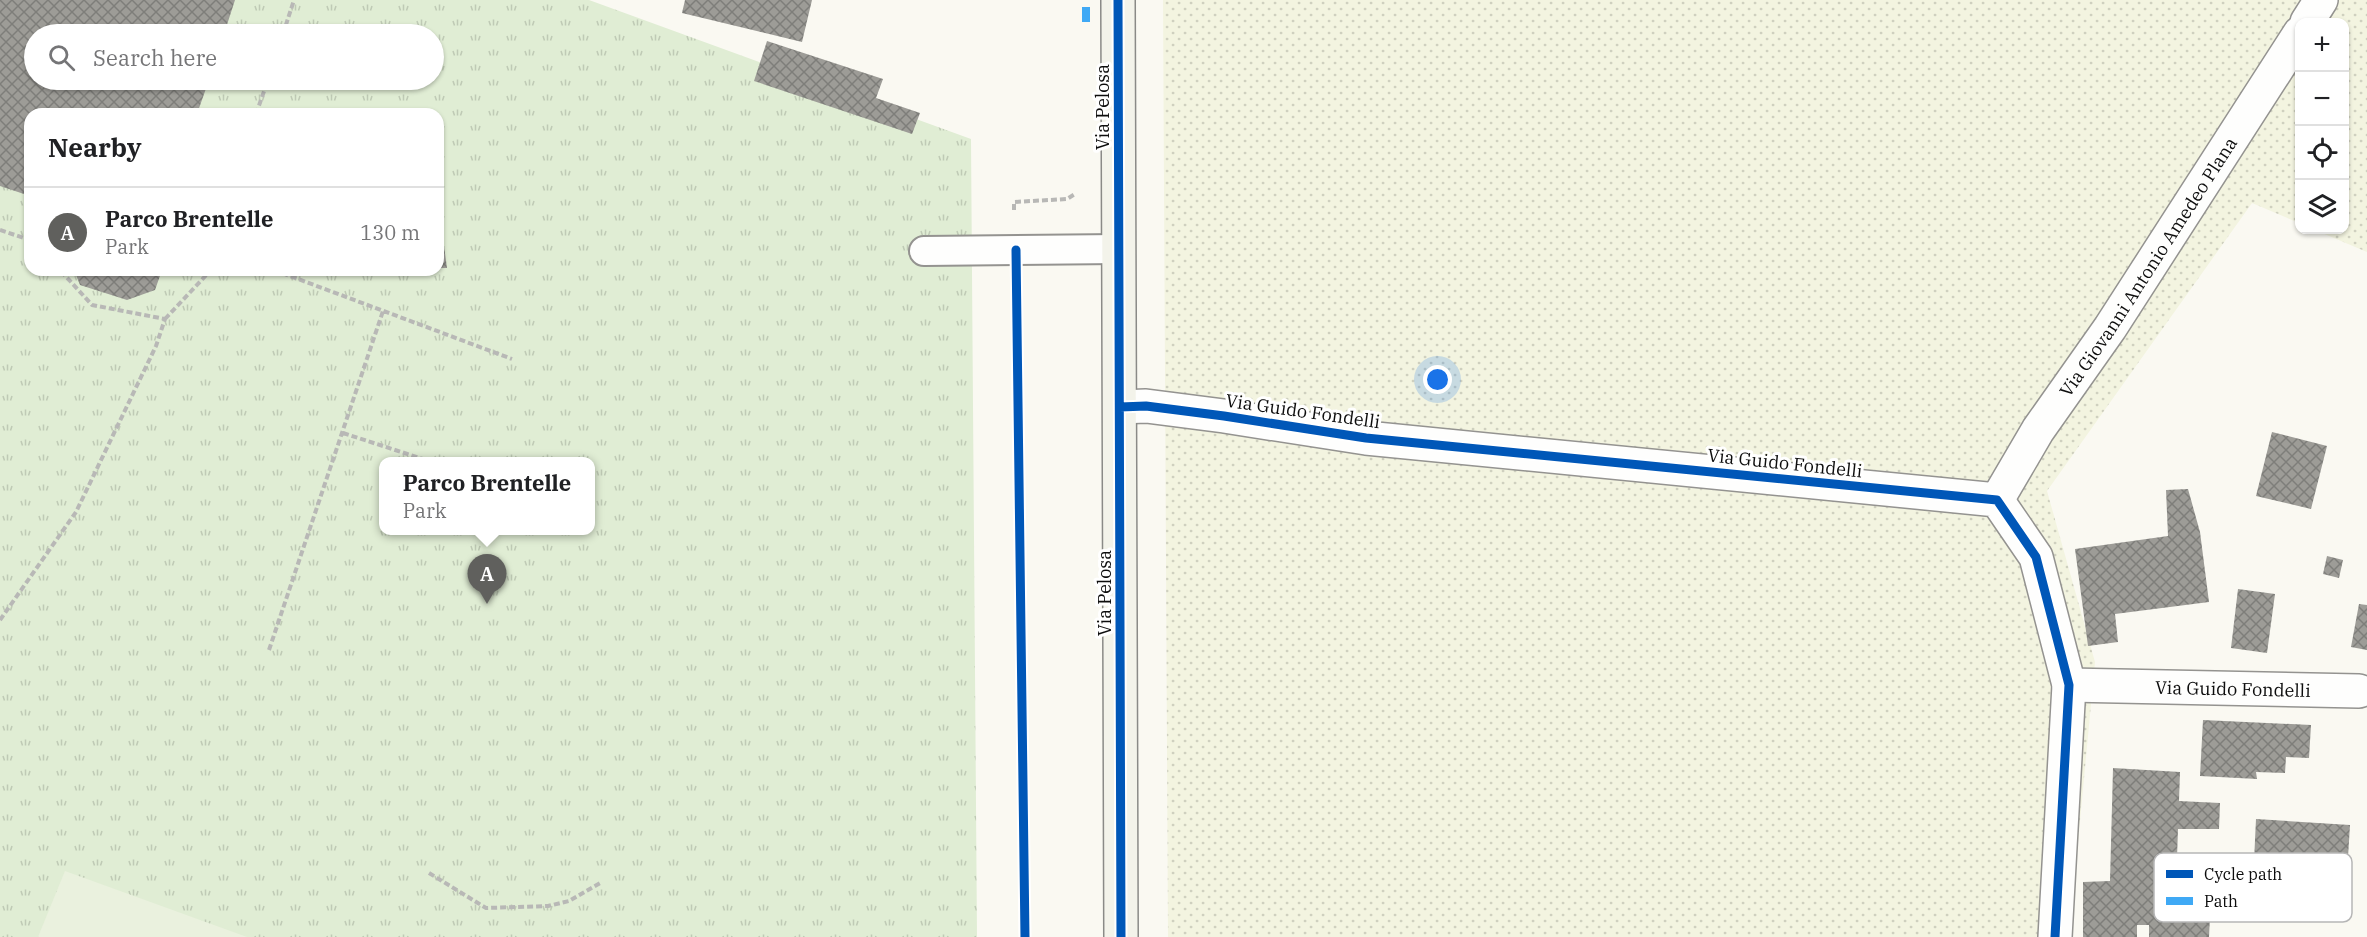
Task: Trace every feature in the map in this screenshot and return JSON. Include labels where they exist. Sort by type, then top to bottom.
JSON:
[{"type":"street","name":"Via Pelosa","points":[[1118,0],[1121,937]]},
{"type":"street","points":[[2310,18],[2321,0]]},
{"type":"street","name":"Via Giovanni Antonio Amedeo Plana","points":[[1997,500],[2038,430],[2110,328],[2295,41]]},
{"type":"street","name":"Via Guido Fondelli","points":[[1120,407],[1146,406],[1366,438],[1997,500]]},
{"type":"street","points":[[1997,500],[2036,557],[2069,686],[2055,937]]},
{"type":"street","name":"Via Guido Fondelli","points":[[2069,686],[2359,691]]},
{"type":"lane","points":[[924,251],[1119,249]]},
{"type":"path","points":[[286,24],[294,0]]},
{"type":"path","points":[[258,108],[264,90]]},
{"type":"path","points":[[1016,250],[1014,202],[1067,200],[1082,189]]},
{"type":"path","points":[[0,230],[24,238]]},
{"type":"path","points":[[65,276],[92,305],[165,319]]},
{"type":"path","points":[[0,620],[76,512],[156,346],[165,319],[205,276]]},
{"type":"path","points":[[290,276],[512,359]]},
{"type":"path","points":[[269,650],[383,311]]},
{"type":"path","points":[[343,433],[417,457]]},
{"type":"path","points":[[429,873],[486,908],[569,901],[602,882]]},
{"type":"green space","points":[[0,0],[589,0],[971,139],[977,937],[0,937]]},
{"type":"green space","points":[[1163,0],[2367,0],[2367,252],[2324,234],[2349,234],[2349,18],[2295,18],[2295,221],[2252,203],[2047,491],[2095,662],[2069,937],[1168,937]]},
{"type":"green space","points":[[65,871],[247,937],[38,937]]},
{"type":"building","points":[[0,0],[235,0],[227,24],[24,24],[24,90],[205,90],[199,108],[24,108],[24,194],[0,186]]},
{"type":"building","points":[[685,0],[812,0],[802,42],[682,13]]},
{"type":"building","points":[[767,41],[883,79],[876,98],[920,113],[912,134],[754,81]]},
{"type":"building","points":[[444,246],[447,268],[444,268]]},
{"type":"building","points":[[76,276],[160,276],[155,290],[127,300],[80,285]]},
{"type":"building","points":[[2272,432],[2327,446],[2311,509],[2256,496]]},
{"type":"building","points":[[2188,489],[2200,532],[2209,602],[2115,614],[2118,642],[2088,646],[2075,549],[2168,536],[2166,490]]},
{"type":"building","points":[[2327,556],[2343,560],[2339,578],[2323,574]]},
{"type":"building","points":[[2238,589],[2275,594],[2267,653],[2231,648]]},
{"type":"building","points":[[2359,604],[2367,605],[2367,650],[2351,647]]},
{"type":"building","points":[[2203,720],[2311,725],[2309,758],[2286,757],[2285,773],[2256,772],[2257,779],[2200,776]]},
{"type":"building","points":[[2113,768],[2180,772],[2179,801],[2220,803],[2219,829],[2178,829],[2177,853],[2154,853],[2154,922],[2210,922],[2209,937],[2149,937],[2149,925],[2137,925],[2137,937],[2083,937],[2083,882],[2110,881]]},
{"type":"building","points":[[2256,819],[2350,825],[2348,853],[2254,853]]},
{"type":"marked path","points":[[1086,0],[1086,22]]},
{"type":"cycle path","points":[[1118,0],[1121,937]]},
{"type":"cycle path","points":[[1016,250],[1025,937]]},
{"type":"cycle path","points":[[1120,407],[1146,406],[1366,438],[1997,500],[2036,557],[2069,685],[2055,937]]},
{"type":"place","name":"Parco Brentelle","points":[[487,604]]}]
